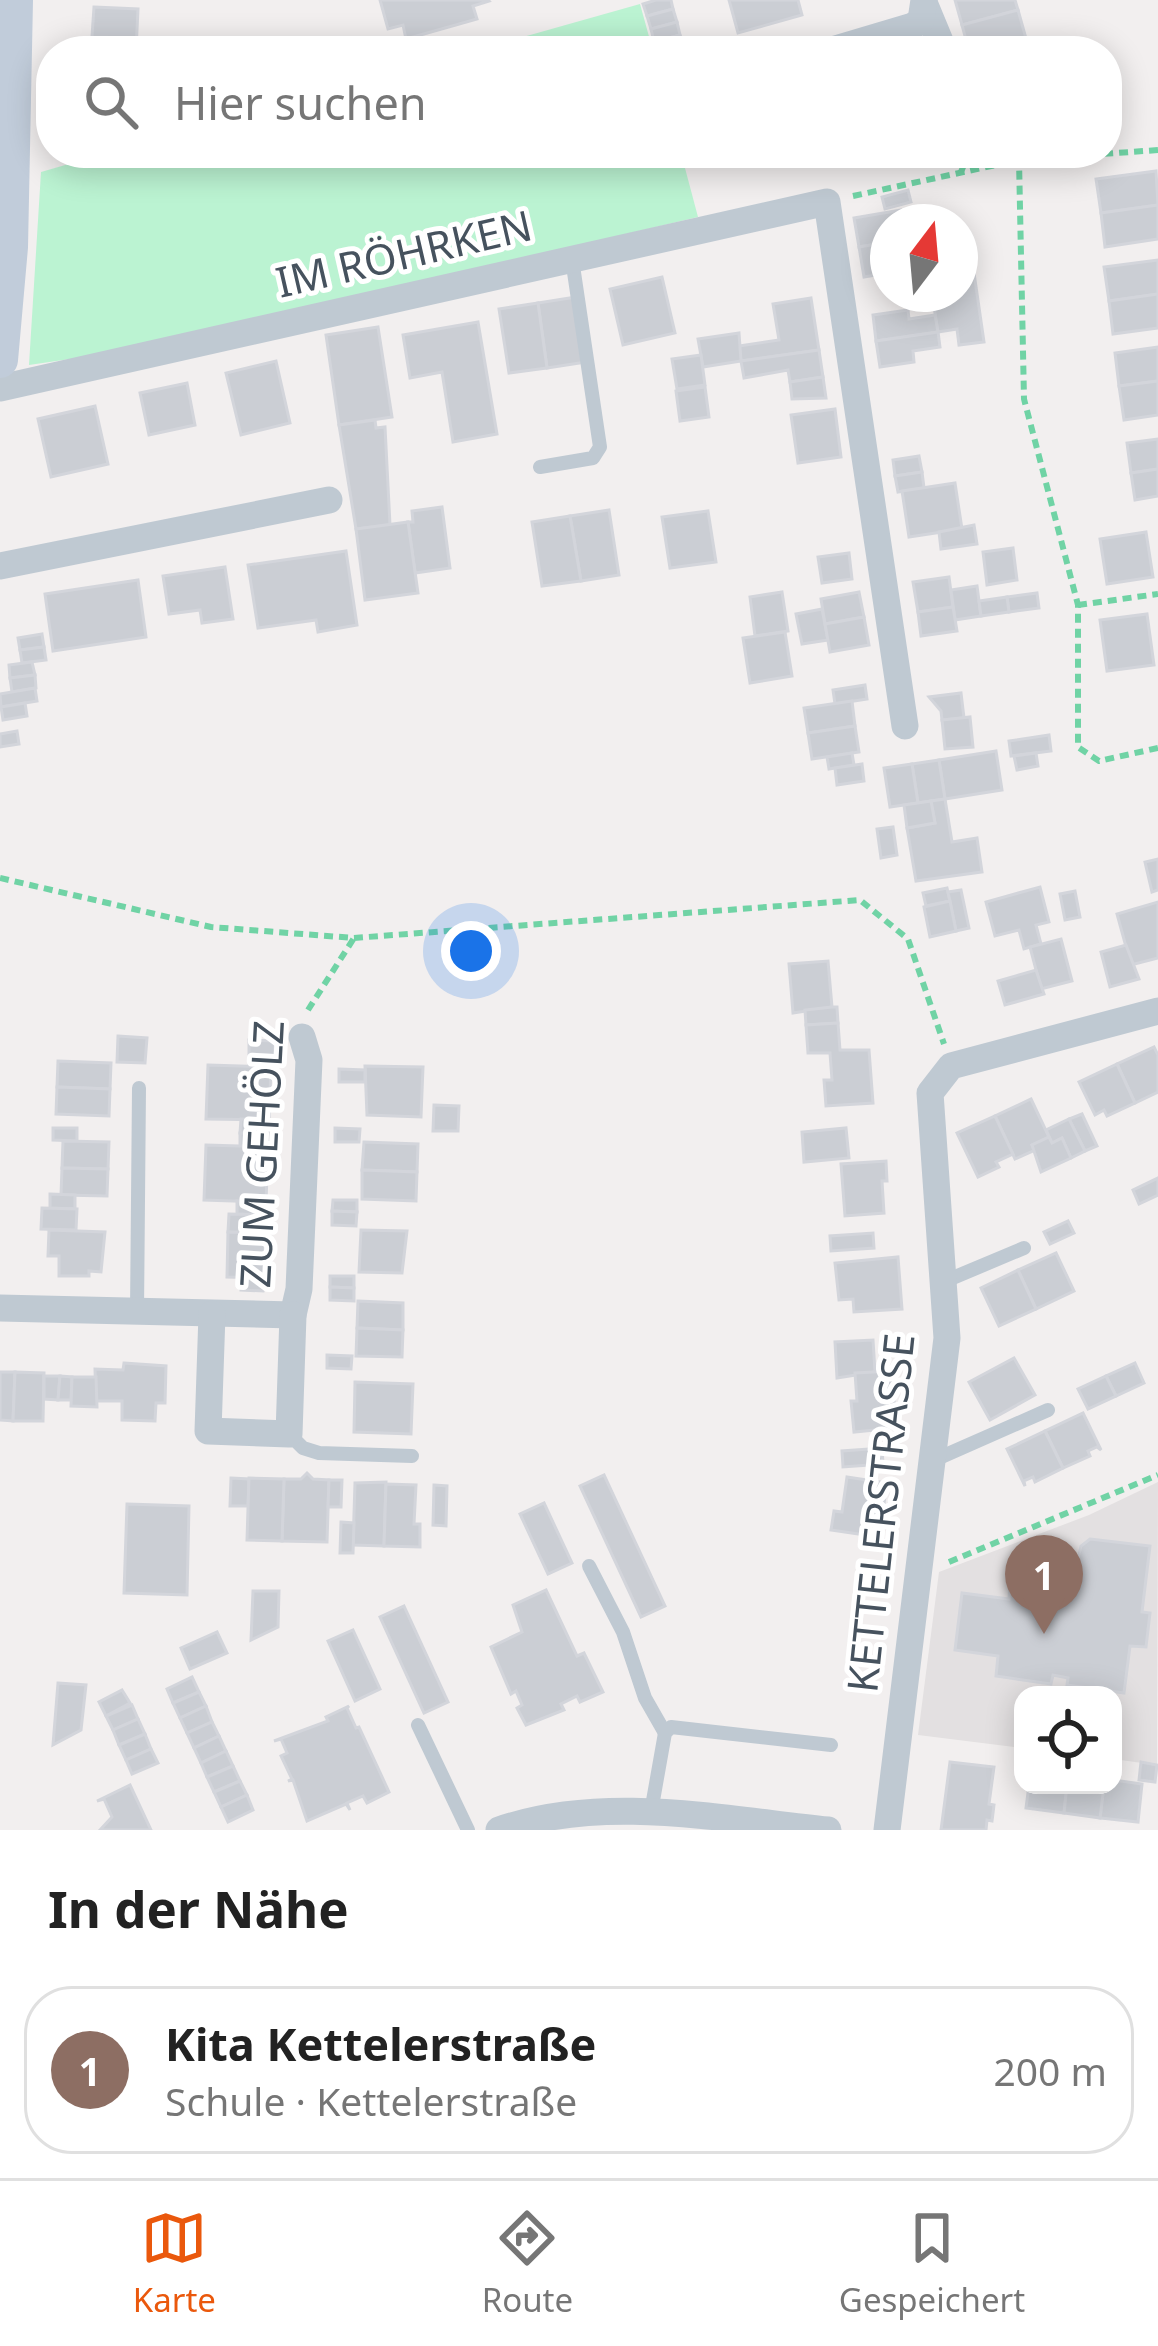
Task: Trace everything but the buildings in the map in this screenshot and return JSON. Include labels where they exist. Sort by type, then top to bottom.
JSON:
[{"type":"street","points":[[879,36],[913,26],[921,20],[925,3]]},
{"type":"street","points":[[925,3],[938,36]]},
{"type":"street","points":[[0,360],[10,247],[10,17]]},
{"type":"street","points":[[827,202],[905,726]]},
{"type":"street","name":"IM RÖHRKEN","points":[[0,388],[827,202]]},
{"type":"street","points":[[0,566],[329,500]]},
{"type":"street","points":[[951,1066],[1158,1011]]},
{"type":"street","name":"ZUM GEHÖLZ","points":[[212,1314],[208,1431],[290,1434],[309,1060],[302,1037]]},
{"type":"street","name":"KETTELERSTRASSE","points":[[886,1830],[947,1338],[930,1093],[951,1066]]},
{"type":"street","name":"ZUM GEHÖLZ","points":[[0,1308],[293,1315]]},
{"type":"street","points":[[499,1830],[531,1819],[651,1812],[828,1830]]},
{"type":"lane","points":[[540,467],[593,458],[600,446],[572,259]]},
{"type":"lane","points":[[137,1312],[139,1088]]},
{"type":"lane","points":[[943,1282],[1024,1248]]},
{"type":"lane","points":[[932,1461],[1048,1410]]},
{"type":"lane","points":[[290,1434],[303,1448],[319,1453],[412,1456]]},
{"type":"lane","points":[[590,1566],[623,1632],[645,1698],[665,1733]]},
{"type":"lane","points":[[418,1725],[468,1830]]},
{"type":"lane","points":[[651,1812],[670,1727],[831,1745]]},
{"type":"path","points":[[1122,153],[1158,150]]},
{"type":"path","points":[[961,172],[963,168]]},
{"type":"path","points":[[827,202],[980,168]]},
{"type":"path","points":[[1019,168],[1024,399],[1078,605],[1078,747],[1099,761],[1158,748]]},
{"type":"path","points":[[1078,605],[1158,594]]},
{"type":"path","points":[[0,878],[211,927],[354,938],[860,901],[908,939],[951,1066]]},
{"type":"path","name":"ZUM GEHÖLZ","points":[[302,1037],[305,1015],[354,938]]},
{"type":"path","points":[[918,1575],[1158,1475]]},
{"type":"shaded area","points":[[1158,1482],[1157,1765],[1122,1760],[1122,1686],[1014,1686],[1014,1747],[918,1735],[939,1572],[1089,1515]]},
{"type":"green space","points":[[640,4],[649,36],[526,36]]},
{"type":"green space","points":[[55,168],[685,168],[698,217],[83,363],[70,359],[29,365],[41,172]]},
{"type":"place","name":"Kita Kettelerstraße","points":[[1044,1634]]}]
